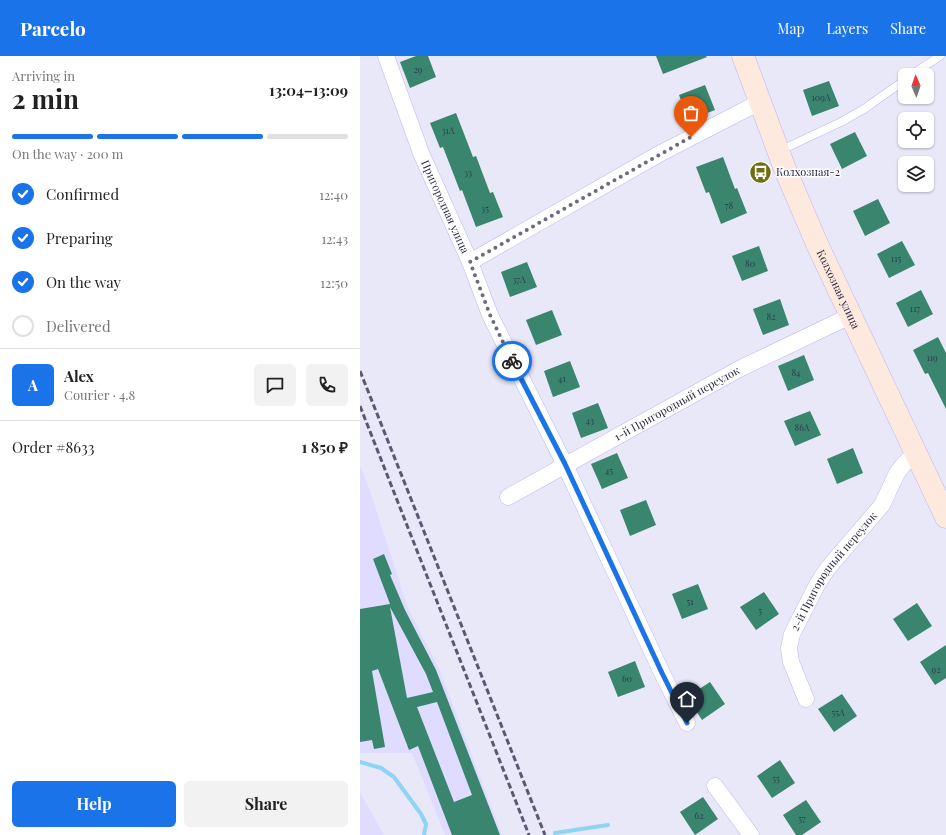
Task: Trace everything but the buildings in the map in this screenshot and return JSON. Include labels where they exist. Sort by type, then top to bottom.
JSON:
[{"type":"main road","name":"Колхозная улица","points":[[743,56],[778,152],[814,238],[946,517]]},
{"type":"street","name":"Пригородная улица","points":[[386,56],[432,179],[470,262],[490,315],[565,464],[662,673],[687,723]]},
{"type":"street","points":[[470,262],[659,154],[760,102]]},
{"type":"street","name":"1-й Пригородный переулок","points":[[508,497],[565,464],[752,362],[850,316]]},
{"type":"street","name":"2-й Пригородный переулок","points":[[806,699],[791,662],[790,648],[792,634],[818,583],[828,568],[882,505],[897,473],[904,464],[916,454]]},
{"type":"street","points":[[716,786],[751,835]]},
{"type":"lane","points":[[922,68],[940,56]]},
{"type":"lane","points":[[778,152],[853,115],[898,85]]},
{"type":"shaded area","points":[[360,465],[369,488],[408,608],[439,669],[502,835],[445,835],[412,753],[360,753]]},
{"type":"shaded area","points":[[360,792],[384,835],[360,835]]},
{"type":"waterway","points":[[360,762],[381,768],[394,777],[421,814],[426,824],[424,835]]},
{"type":"waterway","points":[[555,833],[608,825]]},
{"type":"railway","points":[[360,371],[545,835]]},
{"type":"railway","points":[[360,406],[529,835]]},
{"type":"way so far","points":[[512,361],[479,290],[470,262],[691,137]]},
{"type":"place","name":"Колхозная-2","points":[[761,172]]},
{"type":"route","points":[[512,361],[565,464],[662,673],[687,723]]}]
